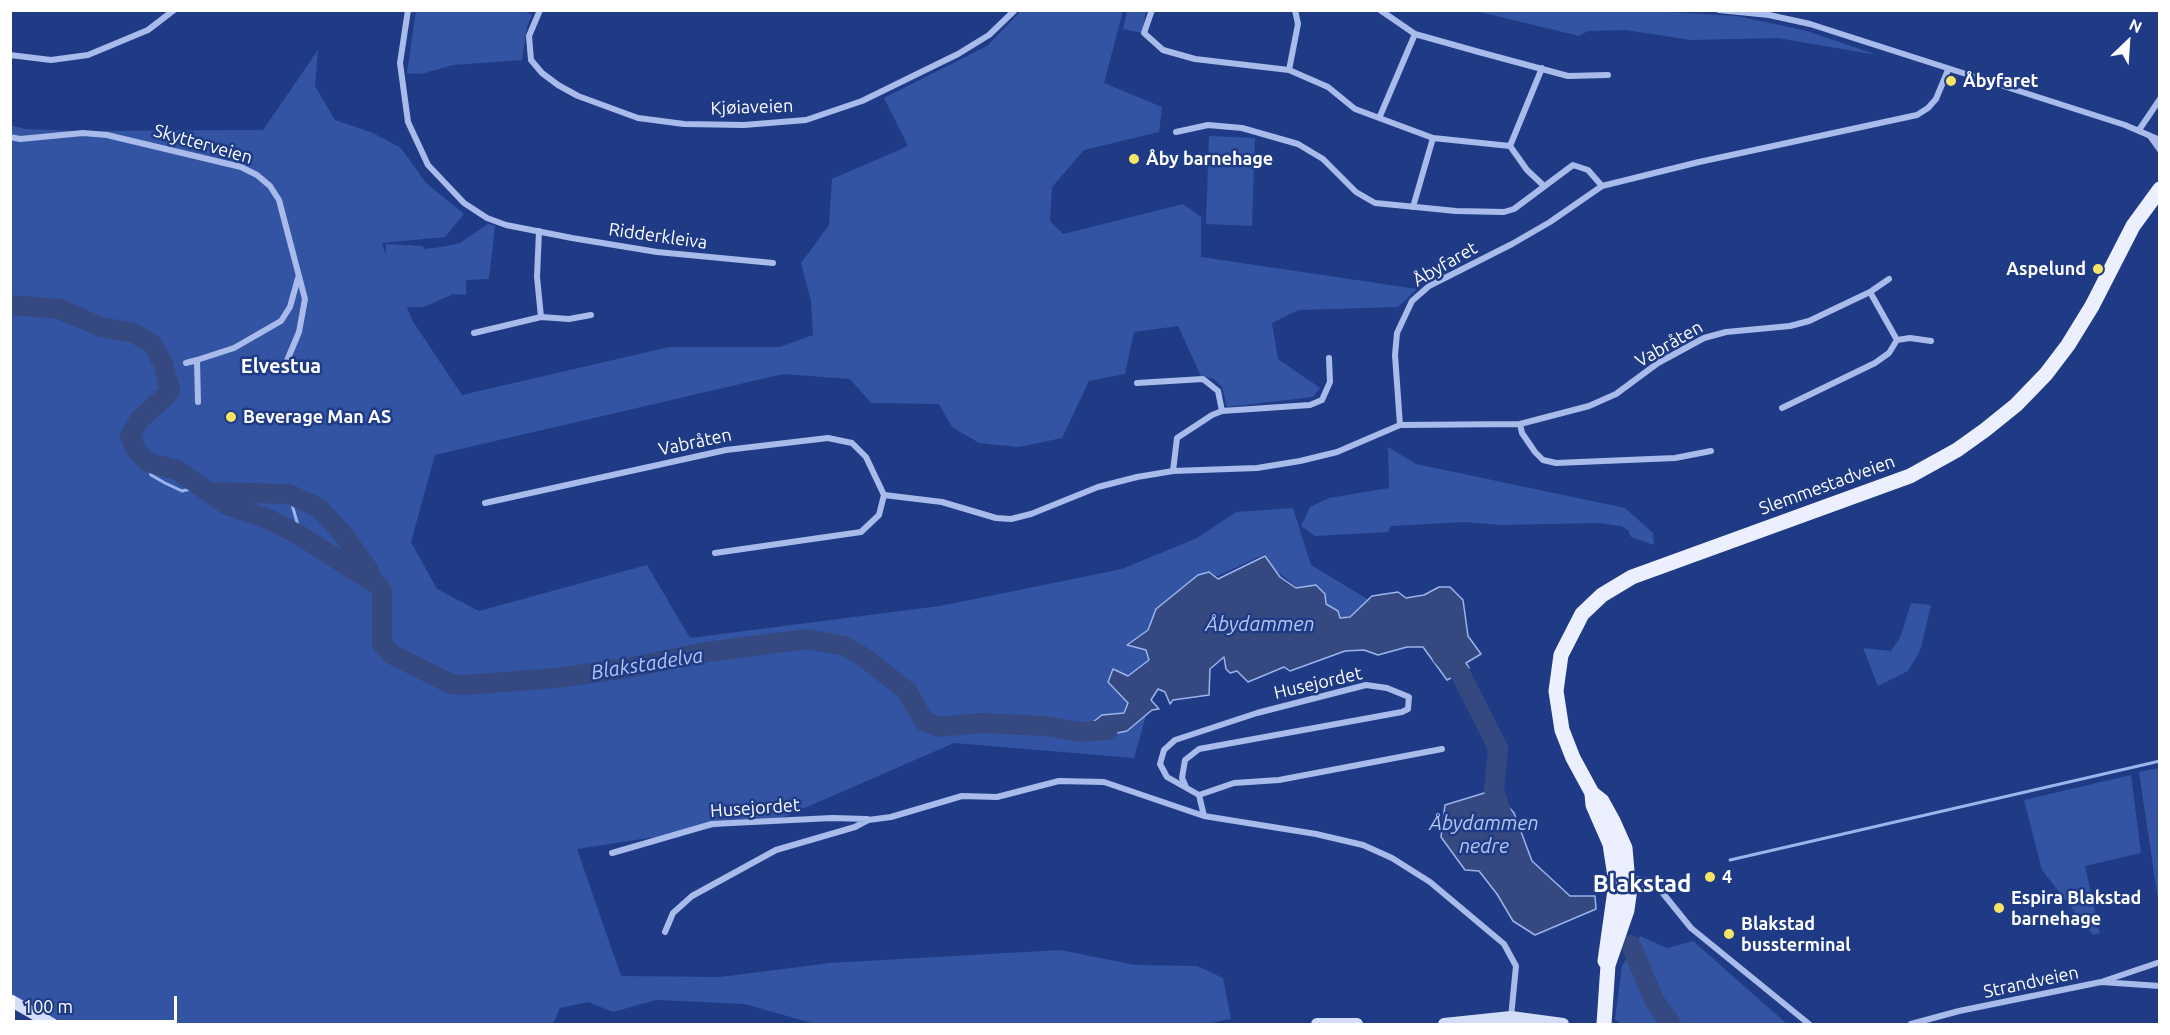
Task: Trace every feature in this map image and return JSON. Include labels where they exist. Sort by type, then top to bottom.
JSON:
[{"type":"main road","name":"Slemmestadveien","points":[[1604,1024],[1608,965],[1605,961],[1625,883],[1593,805],[1592,793],[1562,730],[1556,691],[1565,645],[1578,621],[1591,604],[1623,581],[1657,566],[1910,476],[1958,450],[1985,430],[2023,397],[2068,345],[2092,306],[2133,226],[2160,189]]},
{"type":"main road","points":[[10,1000],[52,1024]]},
{"type":"main road","points":[[1444,1024],[1511,1017],[1563,1024]]},
{"type":"main road","points":[[1317,1024],[1357,1024]]},
{"type":"street","points":[[10,55],[51,60],[88,55],[148,30],[174,10]]},
{"type":"street","name":"Ridderkleiva","points":[[408,10],[400,63],[408,122],[428,165],[459,198],[487,218],[506,225],[657,252],[773,264]]},
{"type":"street","name":"Kjøiaveien","points":[[540,10],[529,36],[531,60],[542,73],[558,85],[578,96],[638,118],[684,124],[744,125],[806,120],[862,101],[958,54],[989,35],[1015,10]]},
{"type":"street","points":[[1152,10],[1144,33],[1163,50],[1195,59],[1289,70],[1328,87],[1354,109],[1380,116],[1433,138],[1510,146],[1527,170],[1543,185]]},
{"type":"street","points":[[1289,70],[1298,24],[1295,10]]},
{"type":"street","points":[[1380,10],[1415,34],[1568,76],[1608,75]]},
{"type":"street","points":[[1719,10],[1769,15],[1810,24],[2139,130],[2160,140]]},
{"type":"street","points":[[1380,116],[1415,34]]},
{"type":"street","points":[[1510,146],[1542,68]]},
{"type":"street","name":"Åbyfaret","points":[[1400,425],[1395,355],[1397,333],[1412,301],[1430,286],[1550,222],[1602,186],[1699,162],[1917,115],[1936,99],[1948,70]]},
{"type":"street","points":[[2139,130],[2160,99]]},
{"type":"street","name":"Åbyfaret","points":[[1176,132],[1208,125],[1242,128],[1298,144],[1323,159],[1361,196],[1375,203],[1485,213],[1504,212],[1514,209],[1543,185],[1573,165],[1588,170],[1602,186]]},
{"type":"street","name":"Skytterveien","points":[[10,137],[20,139],[83,133],[107,135],[241,167],[257,175],[270,186],[279,200],[305,299],[303,313],[286,363]]},
{"type":"street","points":[[2150,135],[2160,150]]},
{"type":"street","points":[[1413,207],[1433,138]]},
{"type":"street","points":[[539,231],[537,276],[541,316]]},
{"type":"street","points":[[186,363],[234,348],[281,321],[290,307],[299,274]]},
{"type":"street","name":"Vabråten","points":[[485,503],[726,450],[828,438],[852,443],[866,457],[884,495],[942,502],[996,518],[1011,519],[1031,514],[1098,487],[1173,471],[1257,468],[1300,461],[1337,452],[1400,425],[1520,424],[1589,406],[1616,394],[1658,363],[1704,338],[1726,332],[1790,326],[1819,317],[1870,292],[1889,279]]},
{"type":"street","points":[[1870,292],[1898,340]]},
{"type":"street","points":[[474,333],[541,316],[569,319],[591,315]]},
{"type":"street","points":[[1898,340],[1931,341]]},
{"type":"street","points":[[1782,408],[1875,363],[1889,353],[1898,340]]},
{"type":"street","points":[[1173,471],[1177,438],[1198,422],[1222,411],[1310,405],[1322,400],[1328,392],[1330,382],[1329,358]]},
{"type":"street","points":[[197,360],[198,402]]},
{"type":"street","points":[[1137,383],[1203,379],[1218,392],[1222,411]]},
{"type":"street","points":[[1520,424],[1522,433],[1535,452],[1543,460],[1556,464],[1675,458],[1711,451]]},
{"type":"street","points":[[715,553],[861,532],[879,515],[884,495]]},
{"type":"street","name":"Husejordet","points":[[1186,787],[1182,778],[1185,760],[1199,749],[1402,712],[1408,709],[1410,702],[1408,697],[1380,686],[1366,685],[1182,736],[1164,750],[1160,764],[1167,777],[1199,795]]},
{"type":"street","points":[[1204,816],[1199,795],[1234,783],[1279,780],[1442,749]]},
{"type":"street","name":"Husejordet","points":[[612,853],[712,824],[832,818],[868,819],[891,816],[962,796],[989,799],[1059,781],[1104,782],[1129,788],[1204,816],[1316,834],[1363,845],[1392,858],[1430,882],[1475,917],[1512,954],[1516,966],[1511,1017]]},
{"type":"street","name":"Husejordet","points":[[665,932],[673,913],[682,904],[736,871],[776,850],[855,827],[868,819]]},
{"type":"street","points":[[1625,883],[1648,881],[1659,889],[1691,928],[1809,1024]]},
{"type":"street","points":[[1625,883],[1659,889]]},
{"type":"street","points":[[2101,982],[2160,962]]},
{"type":"street","name":"Strandveien","points":[[1911,1024],[2054,990],[2101,982],[2160,986]]},
{"type":"shaded area","points":[[522,10],[532,15],[527,27],[522,60],[453,65],[421,74],[407,73],[416,11]]},
{"type":"shaded area","points":[[1632,10],[1737,16],[1807,31],[1877,55],[1778,38],[1691,40],[1626,30],[1588,31],[1579,36],[1476,11]]},
{"type":"shaded area","points":[[1021,11],[1123,11],[1104,83],[1162,107],[1159,132],[1084,150],[1052,187],[1050,221],[1063,234],[1183,204],[1201,217],[1201,257],[1417,289],[1398,307],[1298,310],[1272,323],[1278,359],[1320,388],[1313,397],[1227,407],[1222,387],[1214,379],[1201,376],[1178,326],[1134,332],[1125,374],[1089,381],[1062,438],[1019,447],[979,443],[952,427],[939,404],[871,403],[850,379],[783,374],[435,455],[411,542],[437,589],[479,611],[647,565],[690,638],[940,606],[1122,569],[1197,538],[1236,512],[1293,508],[1311,565],[1369,600],[1349,628],[1274,569],[1265,554],[1181,593],[1134,758],[954,743],[784,817],[577,849],[621,976],[720,977],[830,963],[1060,950],[1135,965],[1197,966],[1223,978],[1231,1019],[1205,1024],[815,1024],[745,1004],[656,1000],[613,1012],[588,1002],[560,1008],[553,1024],[53,1024],[11,1000],[11,125],[25,129],[76,131],[263,130],[318,50],[315,86],[335,120],[373,133],[401,148],[426,183],[464,214],[445,237],[382,243],[386,256],[386,244],[423,246],[424,249],[442,247],[460,243],[488,224],[495,226],[489,279],[466,280],[466,295],[453,294],[424,307],[407,307],[412,320],[462,395],[669,347],[780,347],[813,335],[811,301],[801,263],[829,225],[832,179],[908,146],[884,98],[987,46]]},
{"type":"shaded area","points":[[1127,11],[1146,11],[1142,33],[1123,29]]},
{"type":"shaded area","points":[[1209,136],[1255,138],[1252,226],[1206,224]]},
{"type":"shaded area","points":[[1388,447],[1416,464],[1625,508],[1653,533],[1654,545],[1631,537],[1628,530],[1621,526],[1599,523],[1500,525],[1465,522],[1391,526],[1388,532],[1315,536],[1301,526],[1310,507],[1329,498],[1389,488]]},
{"type":"shaded area","points":[[1911,603],[1931,605],[1920,651],[1908,671],[1878,686],[1863,648],[1891,651],[1900,638]]},
{"type":"shaded area","points":[[2160,768],[2159,907],[2139,772]]},
{"type":"shaded area","points":[[2131,775],[2141,853],[2085,866],[2100,933],[2093,935],[2042,870],[2024,800]]},
{"type":"shaded area","points":[[1640,936],[1667,948],[1693,941],[1787,1024],[1621,1024],[1615,1019],[1622,966]]},
{"type":"water","name":"Åbydammen","points":[[1265,556],[1280,577],[1296,588],[1316,585],[1325,594],[1326,604],[1338,611],[1340,618],[1350,617],[1372,596],[1398,592],[1406,598],[1424,595],[1439,587],[1450,587],[1463,600],[1468,636],[1481,654],[1466,663],[1469,668],[1447,680],[1423,647],[1407,647],[1378,655],[1364,650],[1345,651],[1290,671],[1284,667],[1248,682],[1237,671],[1230,673],[1226,669],[1224,657],[1210,669],[1209,695],[1173,700],[1170,704],[1165,692],[1158,689],[1151,700],[1159,709],[1152,710],[1127,731],[1092,738],[1077,727],[1088,726],[1102,715],[1124,713],[1128,703],[1108,682],[1113,669],[1128,676],[1149,660],[1146,650],[1127,645],[1148,630],[1156,609],[1198,575],[1209,572],[1218,579]]},
{"type":"water","name":"Åbydammen nedre","points":[[1494,790],[1514,813],[1532,861],[1570,896],[1595,896],[1596,909],[1535,935],[1513,921],[1497,894],[1479,871],[1465,870],[1441,837],[1445,805]]},
{"type":"waterway","name":"Blakstadelva","points":[[10,305],[59,309],[101,327],[134,333],[152,344],[163,363],[170,390],[140,419],[130,436],[137,451],[147,462],[177,470],[227,505],[268,519],[301,536],[379,586],[382,592],[382,643],[391,654],[451,684],[557,678],[627,668],[706,652],[807,639],[845,646],[865,658],[907,691],[924,721],[939,727],[980,723],[1044,726],[1081,732],[1108,730]]},
{"type":"waterway","points":[[147,462],[151,475],[165,483],[182,491],[199,487]]},
{"type":"waterway","points":[[209,492],[289,494],[319,508],[342,533],[368,569],[372,581]]},
{"type":"waterway","points":[[289,494],[301,536]]},
{"type":"waterway","points":[[1442,656],[1460,673],[1498,748],[1494,790],[1502,815]]},
{"type":"waterway","points":[[1730,860],[2160,761]]},
{"type":"waterway","points":[[1631,945],[1654,1000],[1671,1024]]},
{"type":"place","name":"Åbyfaret","points":[[1951,81]]},
{"type":"place","name":"Åby barnehage","points":[[1134,159]]},
{"type":"place","name":"Aspelund","points":[[2098,269]]},
{"type":"place","name":"Beverage Man AS","points":[[231,417]]},
{"type":"place","name":"4","points":[[1710,877]]},
{"type":"place","name":"Espira Blakstad barnehage","points":[[1999,908]]},
{"type":"place","name":"Blakstad bussterminal","points":[[1729,934]]},
{"type":"district","name":"Elvestua","points":[[281,366]]},
{"type":"district","name":"Blakstad","points":[[1642,884]]}]
